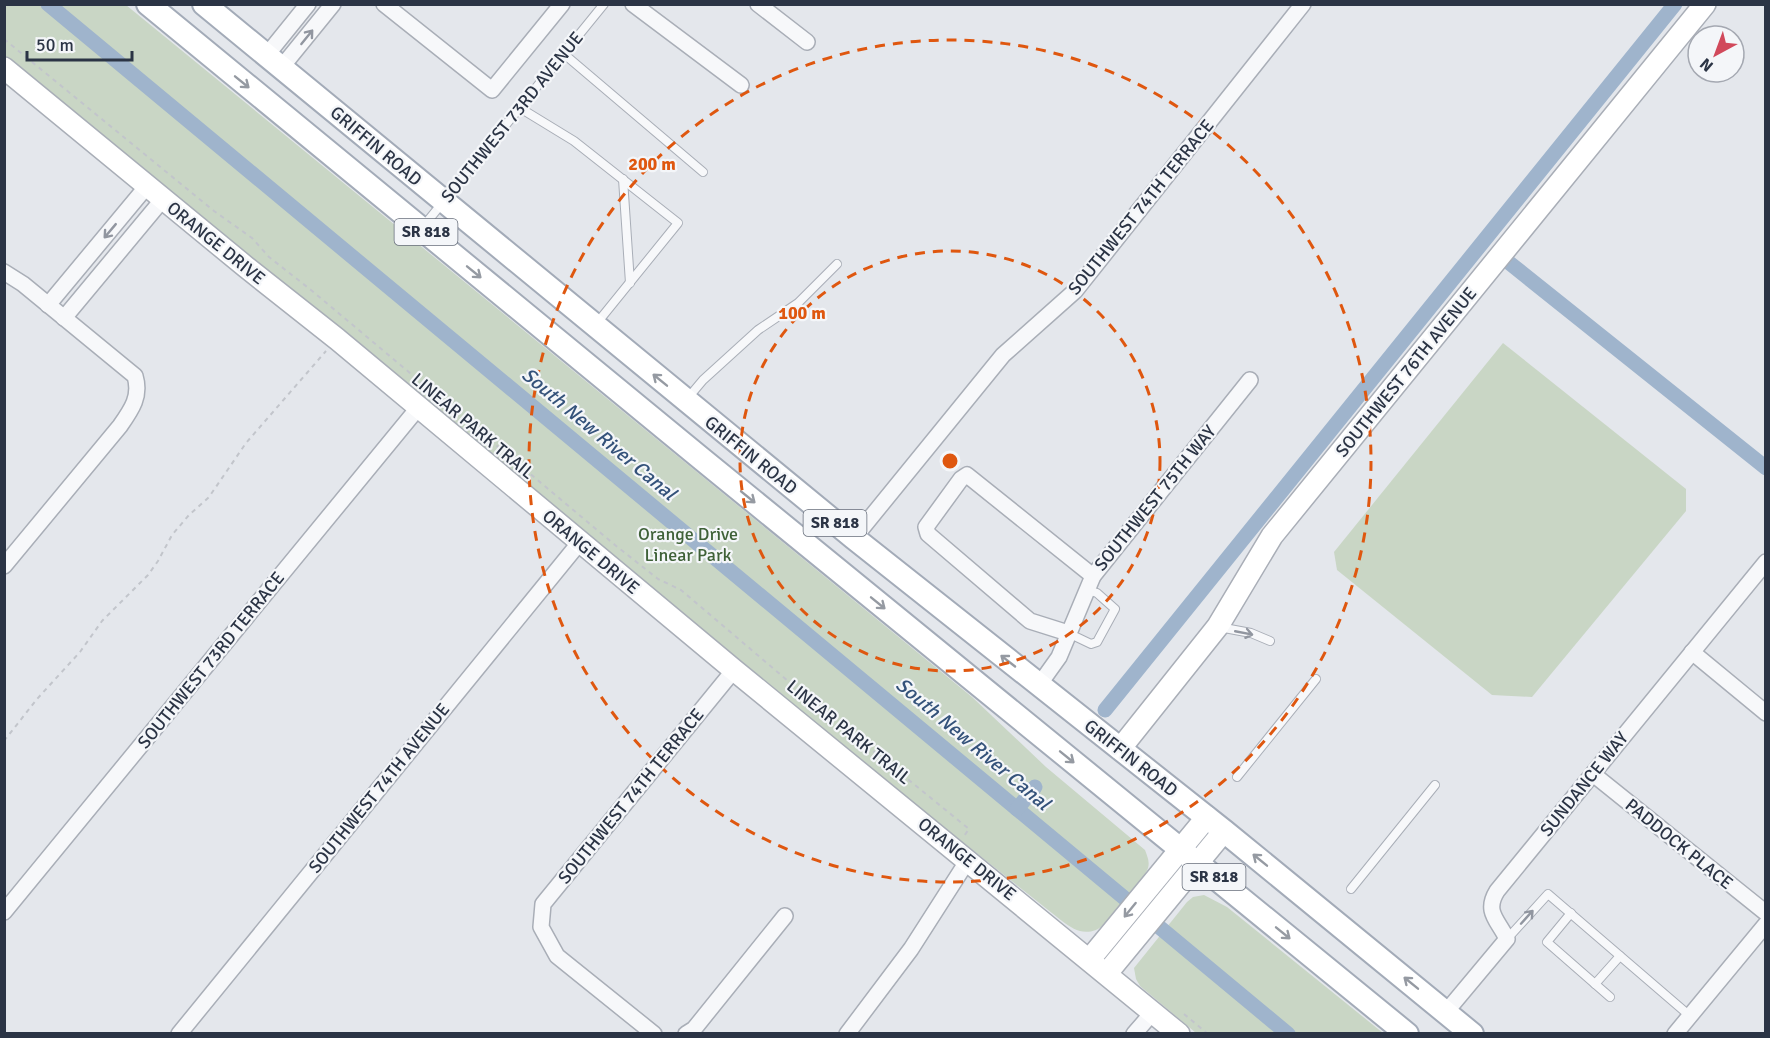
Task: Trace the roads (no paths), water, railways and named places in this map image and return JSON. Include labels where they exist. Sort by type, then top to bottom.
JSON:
[{"type":"main road","name":"GRIFFIN ROAD","points":[[148,4],[1407,1034]]},
{"type":"main road","name":"GRIFFIN ROAD","points":[[204,4],[685,401],[891,568],[1216,824],[1472,1034]]},
{"type":"main road","points":[[800,539],[835,545],[854,538]]},
{"type":"main road","points":[[847,578],[862,568],[891,568]]},
{"type":"street","points":[[274,62],[308,4]]},
{"type":"street","points":[[274,62],[333,4]]},
{"type":"street","points":[[384,4],[492,90],[562,4]]},
{"type":"street","points":[[633,4],[741,85]]},
{"type":"street","points":[[758,4],[807,42]]},
{"type":"street","name":"SOUTHWEST 74TH TERRACE","points":[[854,538],[1004,355],[1075,291],[1303,4]]},
{"type":"street","name":"SOUTHWEST 76TH AVENUE","points":[[1120,749],[1218,626],[1272,536],[1705,4]]},
{"type":"street","name":"ORANGE DRIVE","points":[[4,68],[337,339],[734,670],[1179,1034]]},
{"type":"street","points":[[48,305],[155,192]]},
{"type":"street","points":[[64,318],[155,192]]},
{"type":"street","points":[[4,272],[14,277],[135,376],[138,387],[135,405],[120,426],[4,566]]},
{"type":"street","name":"SOUTHWEST 75TH WAY","points":[[1039,685],[1059,657],[1091,583],[1250,380]]},
{"type":"street","name":"SOUTHWEST 73RD TERRACE","points":[[4,912],[418,408]]},
{"type":"street","points":[[1068,633],[1030,621],[928,534],[926,527],[960,479],[967,475],[1091,583]]},
{"type":"street","name":"SOUTHWEST 74TH AVENUE","points":[[179,1034],[580,542]]},
{"type":"street","name":"SUNDANCE WAY","points":[[1507,939],[1491,910],[1492,899],[1766,562]]},
{"type":"street","points":[[1692,652],[1766,713]]},
{"type":"street","name":"SOUTHWEST 74TH TERRACE","points":[[654,1034],[557,956],[541,927],[543,904],[734,670]]},
{"type":"street","name":"PADDOCK PLACE","points":[[1593,774],[1766,914]]},
{"type":"street","points":[[1090,959],[1153,882],[1189,856],[1216,824]]},
{"type":"street","points":[[1107,973],[1171,896],[1189,856]]},
{"type":"street","points":[[847,1034],[911,949],[968,860]]},
{"type":"street","points":[[686,1034],[694,1029],[785,916]]},
{"type":"street","points":[[1676,1034],[1766,924]]},
{"type":"street","points":[[1446,1012],[1507,939]]},
{"type":"street","points":[[1134,1034],[1153,1012]]},
{"type":"lane","name":"SOUTHWEST 73RD AVENUE","points":[[421,229],[604,4]]},
{"type":"lane","points":[[564,54],[703,172]]},
{"type":"lane","points":[[520,108],[574,141],[678,224],[594,326]]},
{"type":"lane","points":[[623,179],[630,283]]},
{"type":"lane","points":[[685,401],[703,380],[770,321],[798,303],[837,264]]},
{"type":"lane","points":[[1068,633],[1091,644],[1097,642],[1115,609],[1097,593],[1091,583]]},
{"type":"lane","points":[[1218,626],[1251,633],[1270,641]]},
{"type":"lane","points":[[1237,777],[1316,679]]},
{"type":"lane","points":[[1351,889],[1436,785]]},
{"type":"lane","points":[[1507,939],[1548,894],[1690,1016]]},
{"type":"lane","points":[[1570,913],[1547,942],[1610,997]]},
{"type":"lane","points":[[1595,984],[1620,956]]},
{"type":"waterway","name":"South New River Canal","points":[[48,4],[1288,1034]]},
{"type":"waterway","points":[[1105,710],[1675,4]]},
{"type":"waterway","points":[[1507,261],[1766,468]]},
{"type":"waterway","points":[[1017,809],[1035,787]]},
{"type":"park label","name":"Orange Drive Linear Park","points":[[688,544]]}]
